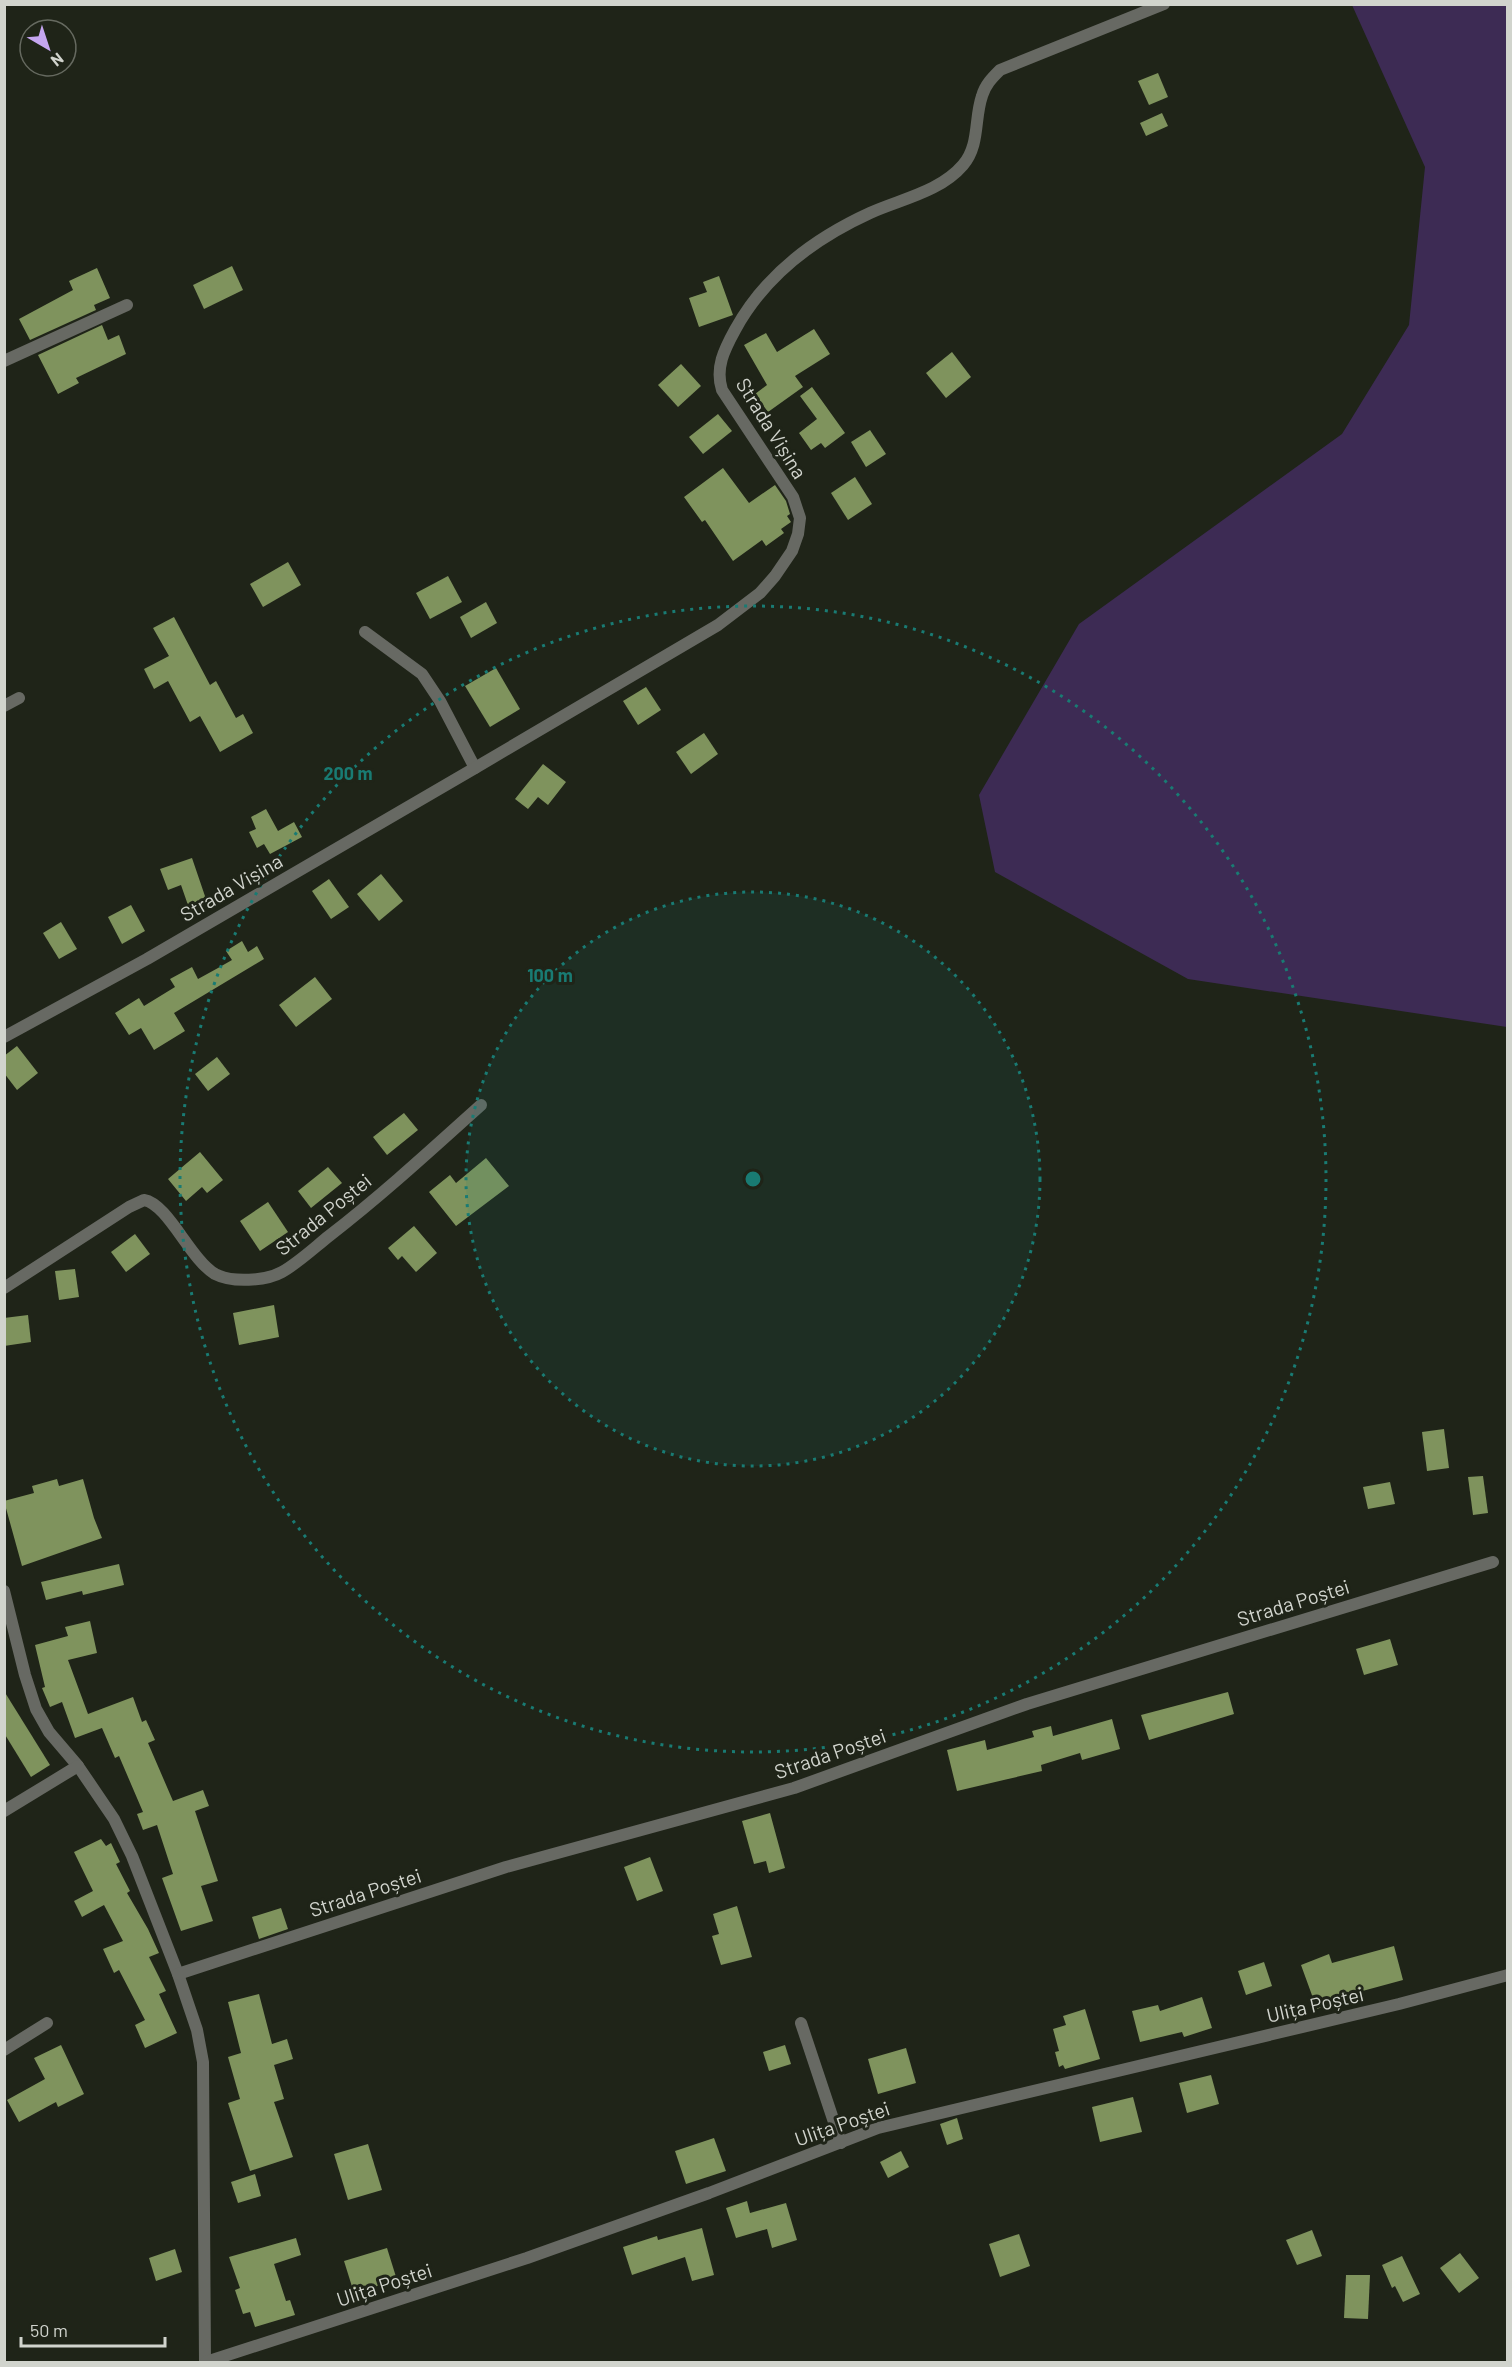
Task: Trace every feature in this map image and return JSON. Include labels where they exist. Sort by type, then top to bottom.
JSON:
[{"type":"street","name":"Strada Vișina","points":[[4,1037],[147,959],[475,768],[718,625],[760,593],[784,564],[798,534],[800,518],[798,507],[722,390],[719,379],[718,370],[728,343],[748,305],[767,282],[809,248],[840,228],[870,213],[934,188],[949,178],[964,164],[973,147],[981,97],[988,82],[1000,70],[1164,4]]},
{"type":"street","points":[[4,361],[127,305]]},
{"type":"street","points":[[365,632],[422,674],[440,701],[475,768]]},
{"type":"street","points":[[4,706],[19,698]]},
{"type":"street","name":"Strada Poștei","points":[[4,1288],[129,1207],[144,1200],[156,1203],[195,1254],[216,1274],[241,1280],[262,1279],[281,1272],[353,1217],[481,1105]]},
{"type":"street","name":"Strada Poștei","points":[[178,1974],[506,1867],[794,1788],[1027,1704],[1493,1562]]},
{"type":"street","points":[[4,1591],[36,1709],[49,1732],[78,1766],[114,1818],[132,1856],[197,2030],[203,2062],[206,2362]]},
{"type":"street","points":[[4,1811],[78,1766]]},
{"type":"street","name":"Ulița Poștei","points":[[206,2362],[527,2258],[709,2193],[878,2128],[1399,2004],[1508,1975]]},
{"type":"street","points":[[4,2050],[47,2023]]},
{"type":"street","points":[[801,2023],[841,2143]]},
{"type":"shaded area","points":[[1352,5],[1507,5],[1507,1027],[1188,979],[995,872],[979,795],[1079,624],[1342,434],[1409,325],[1425,167]]},
{"type":"building","points":[[1158,73],[1168,97],[1149,105],[1138,81]]},
{"type":"building","points":[[1162,113],[1168,126],[1146,136],[1140,123]]},
{"type":"building","points":[[232,266],[243,290],[204,309],[193,285]]},
{"type":"building","points":[[97,268],[110,298],[94,305],[96,310],[30,340],[19,319],[73,290],[69,281]]},
{"type":"building","points":[[719,276],[733,315],[699,327],[689,298],[707,292],[703,282]]},
{"type":"building","points":[[102,325],[108,340],[119,335],[126,354],[76,378],[79,383],[58,394],[38,355]]},
{"type":"building","points":[[814,329],[830,354],[795,376],[803,387],[768,412],[755,394],[767,385],[744,345],[766,333],[777,352]]},
{"type":"building","points":[[952,352],[971,377],[946,398],[926,373]]},
{"type":"building","points":[[681,364],[701,386],[678,407],[658,385]]},
{"type":"building","points":[[812,387],[845,433],[825,448],[821,443],[811,450],[799,433],[817,419],[800,396]]},
{"type":"building","points":[[718,414],[732,431],[703,454],[689,437]]},
{"type":"building","points":[[870,430],[886,454],[866,467],[851,442]]},
{"type":"building","points":[[723,468],[749,503],[775,485],[786,501],[790,514],[787,516],[791,522],[781,529],[784,533],[766,546],[762,540],[733,561],[705,520],[702,522],[684,497]]},
{"type":"building","points":[[855,477],[872,504],[848,520],[831,493]]},
{"type":"building","points":[[288,562],[301,585],[263,607],[250,584]]},
{"type":"building","points":[[448,576],[462,602],[430,619],[416,593]]},
{"type":"building","points":[[486,602],[497,623],[471,638],[460,617]]},
{"type":"building","points":[[174,617],[210,685],[216,681],[236,718],[243,714],[253,733],[220,752],[200,716],[190,722],[168,681],[154,689],[144,669],[169,656],[153,628]]},
{"type":"building","points":[[496,668],[520,709],[490,727],[465,686]]},
{"type":"building","points":[[646,687],[661,710],[638,725],[623,701]]},
{"type":"building","points":[[704,733],[718,754],[691,774],[676,752]]},
{"type":"building","points":[[543,764],[566,782],[548,805],[538,797],[528,809],[515,799]]},
{"type":"building","points":[[266,809],[278,831],[294,822],[302,837],[270,854],[264,844],[257,848],[249,832],[256,829],[251,817]]},
{"type":"building","points":[[192,858],[207,902],[189,908],[181,885],[168,890],[160,869]]},
{"type":"building","points":[[381,874],[403,901],[379,921],[357,894]]},
{"type":"building","points":[[329,879],[349,907],[331,919],[312,891]]},
{"type":"building","points":[[131,905],[145,931],[122,944],[108,917]]},
{"type":"building","points":[[61,922],[77,949],[59,959],[43,933]]},
{"type":"building","points":[[242,941],[248,952],[257,946],[264,959],[174,1013],[185,1031],[154,1050],[141,1028],[129,1035],[115,1013],[139,998],[144,1006],[175,987],[170,979],[192,967],[198,979],[218,968],[232,960],[226,951]]},
{"type":"building","points":[[315,977],[332,999],[296,1027],[279,1005]]},
{"type":"building","points":[[17,1046],[38,1073],[17,1090],[4,1073],[4,1056]]},
{"type":"building","points":[[217,1057],[230,1074],[208,1091],[195,1074]]},
{"type":"building","points":[[404,1113],[418,1130],[387,1155],[373,1137]]},
{"type":"building","points":[[200,1152],[223,1180],[207,1193],[202,1187],[186,1201],[168,1179]]},
{"type":"building","points":[[486,1158],[509,1186],[456,1226],[429,1192],[450,1175],[456,1183]]},
{"type":"building","points":[[328,1167],[342,1183],[311,1208],[298,1191]]},
{"type":"building","points":[[268,1202],[288,1232],[260,1251],[240,1221]]},
{"type":"building","points":[[414,1226],[437,1253],[416,1272],[402,1256],[398,1260],[388,1248]]},
{"type":"building","points":[[135,1234],[150,1254],[126,1272],[111,1252]]},
{"type":"building","points":[[75,1269],[79,1297],[59,1300],[55,1271]]},
{"type":"building","points":[[274,1305],[279,1337],[239,1345],[233,1313]]},
{"type":"building","points":[[28,1315],[31,1342],[4,1346],[4,1318]]},
{"type":"building","points":[[1444,1429],[1449,1468],[1427,1471],[1422,1432]]},
{"type":"building","points":[[1483,1476],[1488,1513],[1473,1515],[1468,1477]]},
{"type":"building","points":[[57,1479],[59,1486],[83,1479],[102,1538],[22,1566],[4,1501],[34,1493],[32,1486]]},
{"type":"building","points":[[1390,1482],[1395,1504],[1368,1509],[1363,1487]]},
{"type":"building","points":[[119,1564],[124,1585],[83,1595],[82,1591],[46,1600],[41,1582]]},
{"type":"building","points":[[90,1621],[97,1653],[68,1660],[88,1714],[133,1697],[142,1722],[146,1720],[155,1740],[148,1743],[173,1801],[203,1790],[209,1806],[195,1811],[218,1881],[201,1886],[213,1921],[181,1931],[162,1878],[173,1874],[157,1825],[143,1830],[137,1814],[143,1812],[119,1756],[115,1758],[102,1728],[75,1738],[62,1702],[50,1707],[42,1688],[45,1687],[35,1645],[68,1636],[65,1627]]},
{"type":"building","points":[[1390,1639],[1398,1665],[1364,1675],[1356,1649]]},
{"type":"building","points":[[4,1691],[50,1765],[31,1777],[4,1733]]},
{"type":"building","points":[[1228,1692],[1234,1714],[1149,1740],[1141,1715]]},
{"type":"building","points":[[1112,1719],[1120,1749],[1082,1760],[1080,1753],[1041,1765],[1042,1771],[957,1791],[947,1750],[985,1740],[987,1750],[1034,1737],[1032,1731],[1051,1726],[1053,1736]]},
{"type":"building","points":[[770,1813],[785,1868],[769,1873],[766,1861],[754,1864],[742,1821]]},
{"type":"building","points":[[101,1839],[106,1846],[111,1843],[120,1862],[116,1864],[130,1891],[127,1893],[159,1953],[149,1957],[166,1991],[159,1994],[177,2033],[145,2048],[135,2025],[145,2020],[119,1970],[114,1973],[103,1949],[123,1941],[104,1905],[82,1917],[74,1901],[93,1891],[74,1852]]},
{"type":"building","points":[[650,1857],[663,1891],[637,1901],[624,1867]]},
{"type":"building","points":[[737,1906],[752,1957],[721,1965],[712,1936],[719,1934],[713,1914]]},
{"type":"building","points":[[281,1908],[288,1929],[259,1939],[252,1917]]},
{"type":"building","points":[[1394,1946],[1403,1980],[1344,1996],[1345,1998],[1317,2009],[1301,1965],[1329,1954],[1332,1963]]},
{"type":"building","points":[[1264,1962],[1272,1986],[1246,1995],[1238,1971]]},
{"type":"building","points":[[259,1994],[272,2044],[287,2039],[293,2059],[274,2065],[284,2099],[274,2102],[293,2157],[250,2171],[228,2103],[240,2099],[228,2057],[241,2053],[228,2002]]},
{"type":"building","points":[[1202,1997],[1212,2028],[1184,2037],[1182,2032],[1140,2042],[1132,2011],[1158,2005],[1160,2011]]},
{"type":"building","points":[[1085,2009],[1100,2059],[1065,2069],[1063,2065],[1059,2067],[1055,2052],[1059,2051],[1053,2029],[1066,2025],[1063,2016]]},
{"type":"building","points":[[61,2045],[84,2094],[58,2107],[56,2102],[19,2122],[7,2100],[45,2079],[34,2058]]},
{"type":"building","points":[[785,2045],[791,2064],[769,2071],[763,2052]]},
{"type":"building","points":[[906,2048],[916,2083],[878,2094],[868,2059]]},
{"type":"building","points":[[1211,2075],[1219,2104],[1187,2113],[1179,2083]]},
{"type":"building","points":[[1133,2097],[1142,2132],[1100,2142],[1092,2107]]},
{"type":"building","points":[[957,2118],[963,2139],[947,2145],[940,2124]]},
{"type":"building","points":[[714,2138],[726,2171],[686,2184],[675,2151]]},
{"type":"building","points":[[368,2144],[382,2190],[348,2200],[334,2154]]},
{"type":"building","points":[[901,2151],[909,2167],[888,2178],[880,2162]]},
{"type":"building","points":[[255,2174],[261,2196],[238,2203],[231,2182]]},
{"type":"building","points":[[747,2201],[750,2213],[786,2203],[797,2240],[772,2248],[767,2229],[736,2238],[726,2208]]},
{"type":"building","points":[[702,2228],[714,2275],[692,2281],[685,2257],[632,2275],[623,2247],[657,2236],[658,2240]]},
{"type":"building","points":[[1312,2230],[1322,2256],[1297,2265],[1286,2240]]},
{"type":"building","points":[[1019,2234],[1030,2266],[1000,2277],[989,2244]]},
{"type":"building","points":[[296,2238],[301,2255],[274,2264],[286,2301],[290,2300],[295,2315],[255,2327],[250,2312],[243,2314],[235,2290],[240,2288],[229,2257]]},
{"type":"building","points":[[387,2248],[397,2280],[354,2293],[344,2261]]},
{"type":"building","points":[[175,2249],[182,2272],[156,2281],[149,2258]]},
{"type":"building","points":[[1460,2253],[1479,2278],[1459,2293],[1440,2268]]},
{"type":"building","points":[[1402,2256],[1420,2294],[1403,2302],[1395,2286],[1392,2288],[1382,2265]]},
{"type":"building","points":[[1346,2275],[1370,2275],[1368,2319],[1344,2318]]}]
